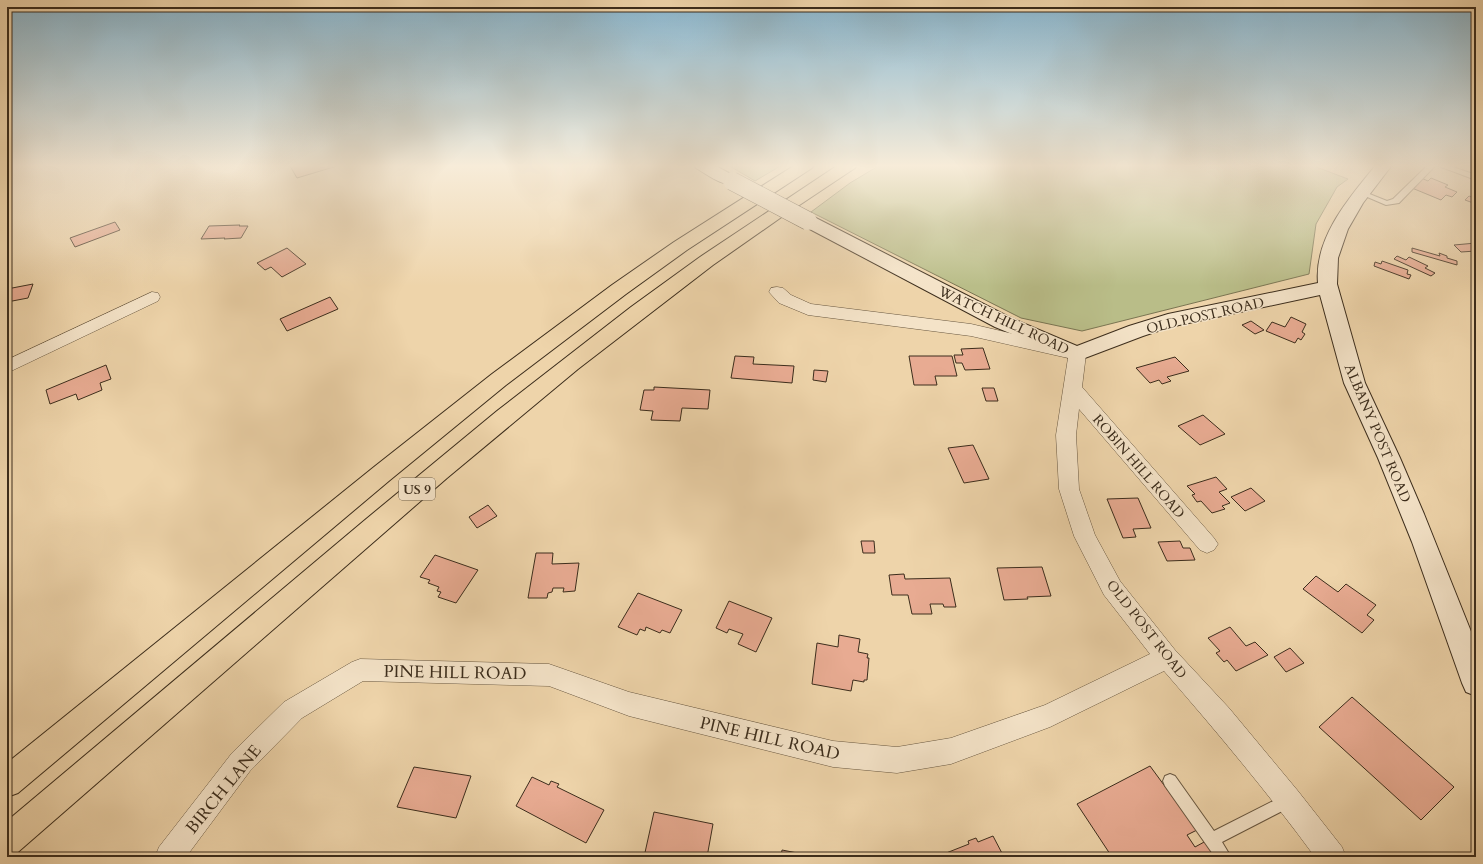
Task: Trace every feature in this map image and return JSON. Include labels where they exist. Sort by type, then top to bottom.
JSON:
[{"type":"highway","name":"US 9","points":[[7,782],[357,494],[499,380],[657,262],[742,205]]},
{"type":"highway","name":"US 9","points":[[7,842],[392,510],[533,393],[629,317],[786,205]]},
{"type":"street","name":"WATCH HILL ROAD","points":[[778,205],[988,316],[1077,354]]},
{"type":"street","name":"ALBANY POST ROAD","points":[[1354,205],[1341,227],[1334,243],[1327,272],[1327,287],[1336,315],[1344,352],[1358,393],[1388,458],[1455,619],[1476,683]]},
{"type":"street","name":"OLD POST ROAD","points":[[1327,287],[1168,321],[1136,331],[1077,354],[1066,436],[1069,489],[1085,536],[1112,588],[1167,658],[1220,717],[1289,800],[1332,857]]},
{"type":"street","name":"WATCH HILL ROAD","points":[[777,292],[790,302],[808,309],[971,330],[1077,354]]},
{"type":"street","points":[[7,367],[152,297]]},
{"type":"street","name":"ROBIN HILL ROAD","points":[[1072,388],[1207,544]]},
{"type":"street","name":"PINE HILL ROAD","points":[[360,670],[549,675],[629,704],[659,712],[833,754],[897,760],[951,751],[1050,715],[1167,658]]},
{"type":"street","name":"BIRCH LANE","points":[[169,857],[241,762],[256,746],[293,710],[360,670]]},
{"type":"lane","points":[[1170,782],[1224,857]]},
{"type":"lane","points":[[1212,840],[1289,800]]},
{"type":"green space","points":[[820,205],[1327,205],[1316,224],[1309,274],[1082,331],[1021,318],[811,212]]},
{"type":"building","points":[[115,222],[120,230],[75,247],[70,238]]},
{"type":"building","points":[[240,225],[239,226],[248,226],[241,238],[201,239],[209,226]]},
{"type":"building","points":[[1476,243],[1476,251],[1461,252],[1454,245]]},
{"type":"building","points":[[287,248],[306,264],[282,277],[271,267],[265,270],[257,263]]},
{"type":"building","points":[[1412,248],[1440,256],[1439,253],[1447,256],[1447,258],[1457,261],[1457,265],[1412,252]]},
{"type":"building","points":[[1397,256],[1406,260],[1409,257],[1428,266],[1425,268],[1435,273],[1431,276],[1394,259]]},
{"type":"building","points":[[1382,261],[1408,270],[1407,274],[1411,275],[1409,279],[1374,266],[1375,262],[1381,264]]},
{"type":"building","points":[[33,284],[28,298],[7,302],[7,289]]},
{"type":"building","points":[[330,297],[338,309],[287,331],[280,319]]},
{"type":"building","points":[[1291,317],[1306,324],[1302,332],[1305,334],[1301,340],[1298,338],[1295,343],[1266,331],[1272,322],[1285,327]]},
{"type":"building","points":[[1251,321],[1264,330],[1255,334],[1242,325]]},
{"type":"building","points":[[983,348],[990,369],[965,370],[962,363],[956,363],[954,355],[963,355],[961,349]]},
{"type":"building","points":[[735,356],[754,357],[753,364],[794,366],[792,383],[731,378]]},
{"type":"building","points":[[909,356],[952,356],[957,376],[935,376],[937,385],[914,385]]},
{"type":"building","points":[[1175,357],[1189,371],[1167,377],[1171,381],[1162,384],[1159,380],[1150,383],[1136,368]]},
{"type":"building","points":[[106,365],[111,379],[100,383],[102,390],[78,400],[76,394],[50,404],[46,390]]},
{"type":"building","points":[[814,370],[828,371],[826,382],[813,380]]},
{"type":"building","points":[[654,387],[710,390],[708,409],[682,408],[680,421],[651,420],[653,411],[640,410],[644,390],[654,390]]},
{"type":"building","points":[[982,388],[994,388],[998,401],[986,401]]},
{"type":"building","points":[[1203,415],[1225,434],[1200,445],[1178,426]]},
{"type":"building","points":[[973,445],[989,479],[964,483],[948,448]]},
{"type":"building","points":[[1216,477],[1227,489],[1219,492],[1230,503],[1222,506],[1225,509],[1212,513],[1201,501],[1197,502],[1192,495],[1195,494],[1187,486]]},
{"type":"building","points":[[1251,488],[1265,501],[1245,511],[1231,497]]},
{"type":"building","points":[[1138,498],[1151,528],[1133,529],[1136,537],[1123,538],[1107,499]]},
{"type":"building","points":[[488,505],[497,516],[477,528],[469,517]]},
{"type":"building","points":[[861,541],[874,541],[875,553],[863,553]]},
{"type":"building","points":[[1180,541],[1183,548],[1190,548],[1195,560],[1167,561],[1158,542]]},
{"type":"building","points":[[536,553],[553,553],[552,564],[579,563],[575,591],[563,592],[564,588],[553,588],[552,592],[548,593],[547,598],[528,598]]},
{"type":"building","points":[[435,555],[478,570],[456,603],[438,597],[441,592],[437,591],[439,587],[428,583],[430,580],[420,577]]},
{"type":"building","points":[[1042,567],[1051,596],[1004,600],[997,568]]},
{"type":"building","points":[[904,574],[905,579],[950,578],[956,607],[944,607],[943,604],[930,604],[932,614],[912,614],[908,595],[892,595],[889,575]]},
{"type":"building","points":[[1316,576],[1338,592],[1346,584],[1376,605],[1367,615],[1374,620],[1362,633],[1303,589]]},
{"type":"building","points":[[638,593],[682,610],[670,633],[662,630],[660,633],[646,627],[645,631],[640,629],[637,635],[618,627]]},
{"type":"building","points":[[729,601],[772,618],[756,652],[738,644],[743,634],[729,629],[727,633],[716,628]]},
{"type":"building","points":[[1230,627],[1246,646],[1255,642],[1268,655],[1236,671],[1227,660],[1224,662],[1216,653],[1220,651],[1208,638]]},
{"type":"building","points":[[839,635],[860,639],[858,652],[868,654],[867,658],[869,658],[867,680],[864,680],[864,682],[853,680],[851,691],[812,684],[817,643],[838,647]]},
{"type":"building","points":[[1290,648],[1304,663],[1286,672],[1274,657]]},
{"type":"building","points":[[1352,697],[1454,787],[1421,820],[1319,727]]},
{"type":"building","points":[[1150,766],[1197,830],[1187,835],[1195,847],[1206,841],[1217,857],[1112,857],[1077,804]]},
{"type":"building","points":[[414,767],[471,776],[456,818],[397,807]]},
{"type":"building","points":[[532,777],[549,785],[551,781],[559,784],[557,787],[604,810],[586,843],[516,806]]},
{"type":"building","points":[[654,812],[713,824],[707,857],[644,857]]},
{"type":"building","points":[[993,836],[1004,857],[936,857],[969,844],[968,841],[976,838],[978,842]]},
{"type":"building","points":[[782,850],[818,857],[781,857]]}]
